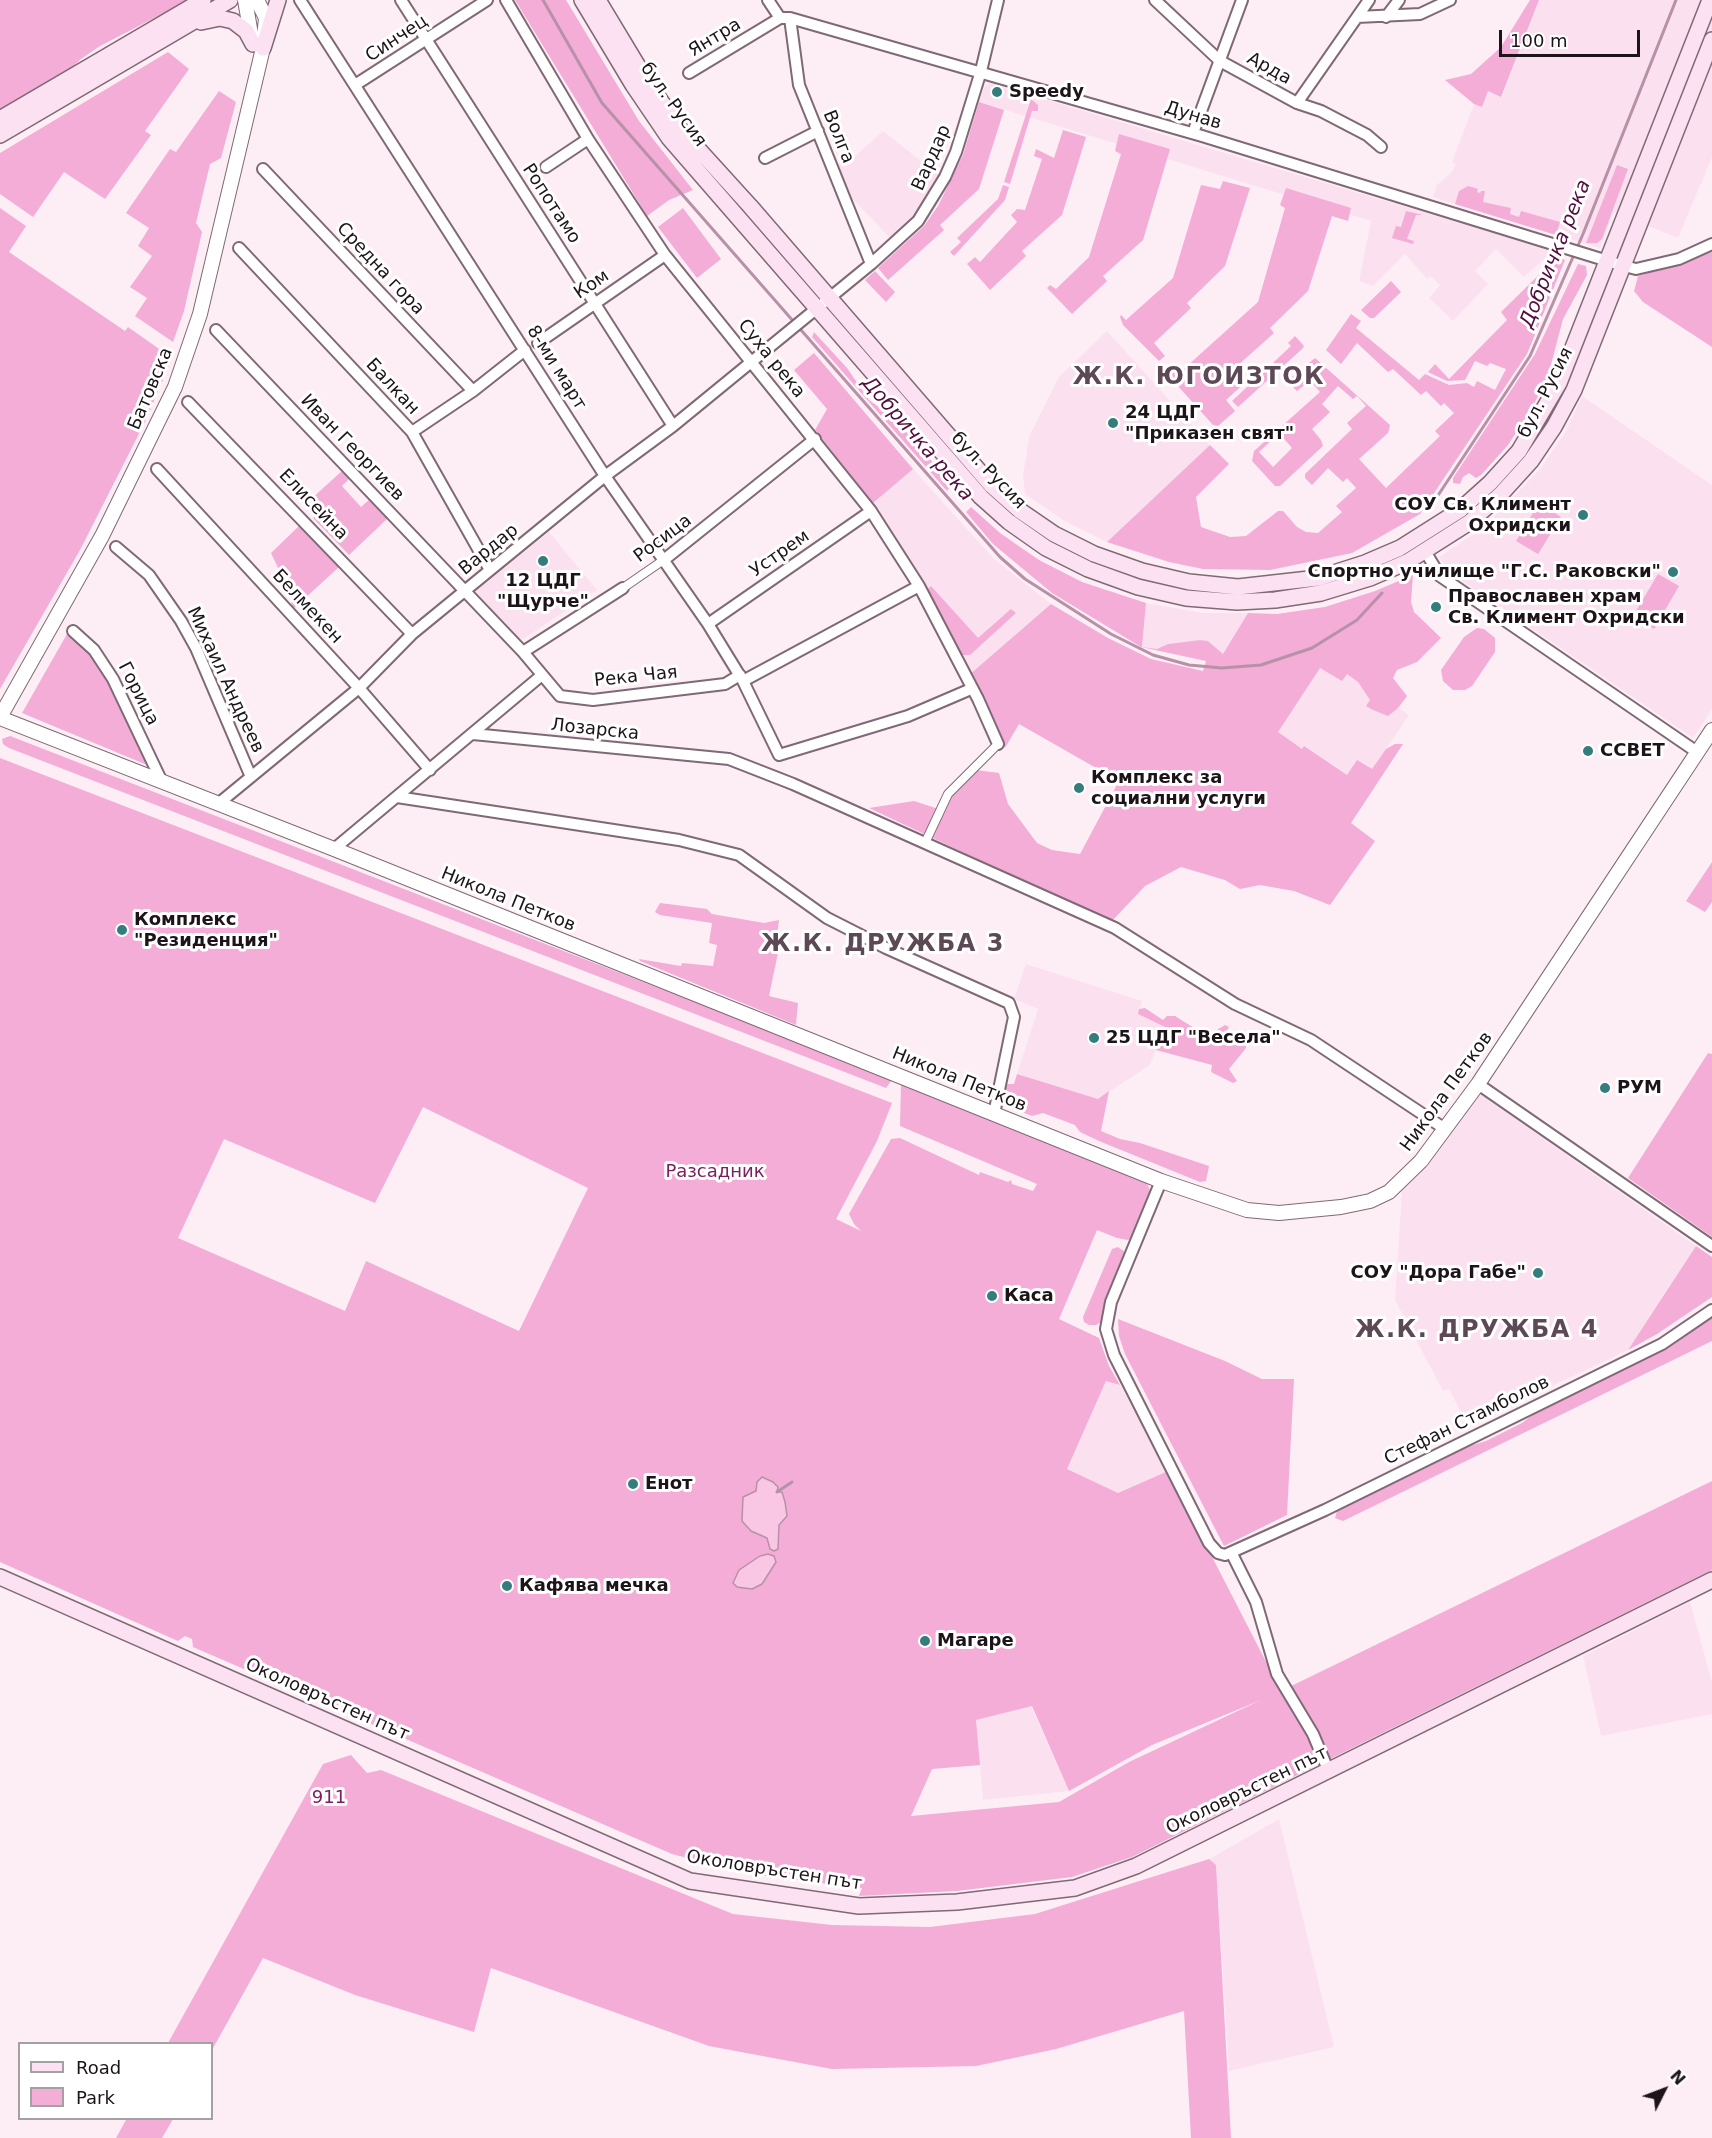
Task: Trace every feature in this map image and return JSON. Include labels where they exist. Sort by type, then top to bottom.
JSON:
[{"type":"main road","points":[[0,119],[203,0]]},
{"type":"main road","points":[[0,135],[230,0]]},
{"type":"main road","points":[[189,25],[214,18],[226,19],[240,26],[258,46],[278,0]]},
{"type":"main road","name":"бул. Русия","points":[[582,0],[633,85],[669,138],[981,497],[1009,522],[1046,548],[1088,569],[1138,586],[1186,598],[1247,602],[1321,593],[1371,578],[1425,551],[1470,522],[1532,461],[1574,390],[1712,40]]},
{"type":"main road","name":"бул. Русия","points":[[598,0],[645,78],[680,129],[818,307],[1018,510],[1054,534],[1094,554],[1142,572],[1189,582],[1238,587],[1318,578],[1365,563],[1400,548],[1460,510],[1519,451],[1541,419],[1560,383],[1710,0]]},
{"type":"main road","name":"Околовръстен път","points":[[0,1577],[690,1881],[859,1906],[957,1902],[1075,1887],[1136,1866],[1712,1580]]},
{"type":"street","points":[[245,0],[258,46]]},
{"type":"street","name":"Батовска","points":[[0,717],[102,536],[175,387],[200,314],[254,81],[258,46],[266,18],[257,0]]},
{"type":"street","name":"8-ми март","points":[[300,0],[605,476],[665,559],[708,624],[742,678],[779,755],[908,716],[971,689]]},
{"type":"street","name":"Ропотамо","points":[[401,0],[673,426]]},
{"type":"street","name":"Синчец","points":[[355,85],[487,0]]},
{"type":"street","name":"Суха река","points":[[506,0],[588,139],[665,255],[871,511],[919,586],[998,744]]},
{"type":"street","name":"Волга","points":[[768,0],[785,18],[799,85],[871,264]]},
{"type":"street","name":"Вардар","points":[[218,804],[359,688],[412,634],[605,476],[673,426],[871,264],[918,221],[931,202],[956,152],[981,71],[998,0]]},
{"type":"street","name":"Арда","points":[[1155,0],[1220,61],[1297,103],[1367,135],[1381,147]]},
{"type":"street","points":[[1193,133],[1242,0]]},
{"type":"street","points":[[1297,103],[1369,0]]},
{"type":"street","points":[[1386,17],[1399,0]]},
{"type":"street","points":[[1357,17],[1420,14],[1450,0]]},
{"type":"street","name":"Дунав","points":[[785,18],[981,71],[1193,133],[1624,266]]},
{"type":"street","name":"Янтра","points":[[689,73],[785,18]]},
{"type":"street","points":[[765,158],[818,131]]},
{"type":"street","points":[[546,167],[588,139]]},
{"type":"street","name":"Средна гора","points":[[263,169],[473,391]]},
{"type":"street","points":[[1624,266],[1636,269],[1671,261],[1712,244]]},
{"type":"street","name":"Балкан","points":[[239,248],[412,432],[490,570]]},
{"type":"street","name":"Ком","points":[[538,343],[665,255]]},
{"type":"street","name":"Иван Георгиев","points":[[216,330],[465,590]]},
{"type":"street","points":[[412,432],[473,391],[525,350]]},
{"type":"street","name":"Елисейна","points":[[188,402],[412,634]]},
{"type":"street","name":"Росица","points":[[523,652],[665,559],[815,439]]},
{"type":"street","name":"Белмекен","points":[[157,469],[359,688],[430,770]]},
{"type":"street","name":"Устрем","points":[[708,624],[871,511]]},
{"type":"street","name":"Михаил Андреев","points":[[116,547],[149,575],[181,621],[196,648],[251,777]]},
{"type":"street","points":[[1425,551],[1440,576],[1697,752]]},
{"type":"street","name":"Река Чая","points":[[542,675],[560,696],[593,699],[725,684],[742,678],[919,586]]},
{"type":"street","points":[[334,849],[542,675],[465,590]]},
{"type":"street","name":"Горица","points":[[73,631],[94,650],[113,679],[161,780]]},
{"type":"street","points":[[14,693],[15,711],[24,727]]},
{"type":"street","name":"Никола Петков","points":[[0,717],[1161,1181],[1247,1210],[1280,1213],[1341,1207],[1370,1201],[1389,1192],[1421,1161],[1478,1084],[1712,730]]},
{"type":"street","name":"Лозарска","points":[[473,734],[729,759],[793,784],[1115,928],[1235,1004],[1311,1040],[1445,1129]]},
{"type":"street","points":[[925,843],[948,794],[998,744]]},
{"type":"street","points":[[397,797],[679,840],[739,855],[827,918],[886,948],[1009,1003],[1014,1017],[994,1114]]},
{"type":"street","points":[[1478,1084],[1712,1246]]},
{"type":"street","points":[[1161,1181],[1111,1302],[1107,1329],[1114,1355],[1209,1543],[1218,1553],[1232,1554],[1256,1602],[1277,1674],[1313,1734],[1329,1772]]},
{"type":"street","name":"Стефан Стамболов","points":[[1232,1554],[1662,1344],[1712,1310]]},
{"type":"shaded area","points":[[1539,0],[1712,0],[1712,157],[1678,238],[1614,212],[1600,248],[1433,197],[1437,185],[1451,173],[1456,164],[1452,162],[1474,104],[1482,107],[1488,91],[1502,97]]},
{"type":"shaded area","points":[[990,83],[1552,252],[1524,277],[1496,249],[1475,271],[1488,284],[1453,321],[1429,298],[1440,285],[1430,276],[1427,279],[1405,254],[1373,286],[1359,281],[1371,221],[979,102],[985,86]]},
{"type":"shaded area","points":[[883,131],[939,175],[913,217],[891,239],[845,191],[835,165],[851,160]]},
{"type":"shaded area","name":"24 ЦДГ \"Приказен свят\"","points":[[1107,331],[1210,445],[1107,542],[1063,520],[1025,494],[1023,476],[1029,437],[1059,377]]},
{"type":"shaded area","name":"СОУ Св. Климент Охридски","points":[[1582,396],[1712,485],[1712,709],[1693,738],[1449,572],[1439,557],[1483,528],[1540,469],[1566,431]]},
{"type":"shaded area","points":[[913,469],[994,559],[1051,604],[969,675],[924,583],[873,503]]},
{"type":"shaded area","name":"12 ЦДГ \"Щурче\"","points":[[549,532],[597,590],[520,641],[475,592]]},
{"type":"shaded area","points":[[1146,603],[1203,613],[1248,613],[1223,654],[1208,641],[1200,640],[1168,644],[1157,649],[1142,647]]},
{"type":"shaded area","points":[[1319,656],[1409,715],[1323,841],[1236,782]]},
{"type":"shaded area","name":"25 ЦДГ \"Весела\"","points":[[1026,964],[1142,1001],[1138,1014],[1165,1027],[1150,1065],[1098,1099],[1017,1074],[1038,1009],[1014,999]]},
{"type":"shaded area","name":"СОУ \"Дора Габе\"","points":[[1480,1094],[1696,1246],[1628,1350],[1468,1426],[1449,1389],[1443,1391],[1395,1300],[1402,1190],[1428,1166]]},
{"type":"shaded area","points":[[1107,1380],[1120,1385],[1168,1471],[1118,1493],[1067,1469]]},
{"type":"shaded area","points":[[762,1477],[778,1487],[777,1492],[782,1492],[785,1502],[787,1516],[779,1525],[778,1549],[774,1551],[770,1549],[767,1538],[751,1531],[742,1521],[743,1497],[756,1491],[757,1482]]},
{"type":"shaded area","points":[[768,1554],[774,1556],[776,1562],[762,1584],[752,1589],[737,1587],[733,1583],[739,1570],[760,1556]]},
{"type":"shaded area","points":[[1690,1602],[1712,1682],[1712,1714],[1601,1736],[1583,1656]]},
{"type":"shaded area","points":[[1031,1706],[1069,1791],[983,1800],[976,1720]]},
{"type":"shaded area","points":[[1279,1819],[1334,2047],[1229,2071],[1216,1865],[1209,1859]]},
{"type":"green space","points":[[0,0],[189,0],[100,46],[66,73],[0,111]]},
{"type":"green space","points":[[515,0],[566,0],[639,121],[693,190],[669,200],[647,216]]},
{"type":"green space","points":[[1530,0],[1539,0],[1501,97],[1488,91],[1482,107],[1474,104],[1445,80],[1471,74],[1501,47]]},
{"type":"green space","points":[[168,52],[189,69],[145,131],[151,135],[105,199],[64,172],[33,217],[0,194],[0,153]]},
{"type":"green space","points":[[219,91],[236,102],[221,158],[210,164],[196,223],[202,232],[184,311],[173,342],[135,316],[147,298],[130,287],[152,256],[138,246],[149,228],[126,213],[170,149],[176,152]]},
{"type":"green space","points":[[1031,99],[1038,105],[1038,111],[1032,111],[1010,184],[1004,182]]},
{"type":"green space","points":[[979,102],[1004,110],[979,189],[940,225],[944,230],[888,280],[878,268],[924,226],[938,206],[963,155]]},
{"type":"green space","points":[[1063,130],[1086,137],[1062,215],[1022,251],[1026,256],[990,290],[967,264],[975,257],[980,262],[1017,222],[1011,215],[1017,209],[1025,210],[1042,159],[1034,156],[1036,149],[1054,158]]},
{"type":"green space","points":[[1119,134],[1170,149],[1143,240],[1103,276],[1107,281],[1072,314],[1047,288],[1050,285],[1056,289],[1089,257],[1121,154],[1115,151]]},
{"type":"green space","points":[[1617,165],[1628,169],[1602,239],[1597,243],[1586,243]]},
{"type":"green space","points":[[1223,181],[1250,188],[1225,266],[1187,303],[1191,308],[1154,343],[1165,356],[1159,361],[1123,325],[1120,317],[1121,315],[1126,320],[1173,278],[1201,185],[1220,189]]},
{"type":"green space","points":[[1003,185],[1009,187],[1005,200],[954,256],[950,252],[961,242],[957,238],[998,199]]},
{"type":"green space","points":[[1468,186],[1478,189],[1477,192],[1480,193],[1485,191],[1483,202],[1511,208],[1510,214],[1519,217],[1521,211],[1560,222],[1556,235],[1455,204],[1459,191]]},
{"type":"green space","points":[[1286,188],[1351,208],[1348,221],[1332,216],[1308,291],[1270,328],[1274,333],[1236,367],[1248,380],[1226,400],[1235,411],[1218,426],[1213,425],[1168,375],[1172,370],[1177,375],[1258,302],[1285,208],[1280,205]]},
{"type":"green space","points":[[0,208],[26,226],[9,252],[125,331],[128,327],[172,358],[146,420],[80,550],[0,689]]},
{"type":"green space","points":[[683,208],[721,259],[697,278],[658,227]]},
{"type":"green space","points":[[1406,211],[1423,215],[1416,215],[1407,239],[1414,241],[1413,244],[1392,238],[1396,226],[1401,227]]},
{"type":"green space","points":[[1712,252],[1712,347],[1643,302],[1634,291],[1638,276]]},
{"type":"green space","points":[[1557,257],[1565,260],[1527,354],[1420,514],[1352,553],[1270,570],[1203,569],[1169,562],[1107,542],[1210,445],[1229,464],[1196,497],[1201,527],[1230,537],[1246,536],[1278,511],[1283,511],[1297,527],[1306,532],[1318,533],[1342,512],[1336,506],[1356,488],[1347,478],[1343,482],[1328,468],[1312,485],[1305,478],[1305,474],[1352,429],[1347,423],[1366,406],[1357,396],[1353,399],[1338,386],[1322,404],[1330,412],[1312,429],[1323,446],[1280,486],[1275,486],[1252,461],[1254,451],[1320,392],[1310,381],[1297,391],[1287,381],[1315,358],[1390,425],[1388,433],[1359,459],[1386,488],[1440,436],[1435,431],[1454,413],[1444,403],[1441,406],[1426,391],[1421,395],[1393,369],[1388,372],[1357,343],[1341,364],[1326,350],[1351,314],[1361,321],[1356,328],[1419,380],[1425,374],[1449,385],[1467,383],[1474,387],[1477,381],[1495,390],[1506,369],[1490,363],[1487,366],[1475,361],[1465,380],[1447,381],[1428,372],[1435,364],[1449,379],[1507,320],[1501,312]],"holes":[[[1279,433],[1292,448],[1273,467],[1259,452]]]},
{"type":"green space","points":[[1578,264],[1586,266],[1587,275],[1563,319],[1548,376],[1532,408],[1508,445],[1481,475],[1476,478],[1469,473],[1463,477],[1460,484],[1453,483],[1453,478],[1535,354]]},
{"type":"green space","points":[[875,271],[895,292],[886,302],[865,280]]},
{"type":"green space","points":[[1391,281],[1401,292],[1374,318],[1370,318],[1361,310]]},
{"type":"green space","points":[[814,332],[847,368],[869,400],[894,418],[952,484],[947,491],[812,337]]},
{"type":"green space","points":[[1295,336],[1304,346],[1302,349],[1238,407],[1232,401],[1291,346],[1288,343]]},
{"type":"green space","points":[[814,353],[913,469],[873,503],[815,430],[827,409],[794,370]]},
{"type":"green space","points":[[343,470],[350,478],[342,486],[361,507],[370,499],[388,518],[349,555],[313,518],[320,511],[310,500]]},
{"type":"green space","points":[[1539,503],[1561,517],[1538,554],[1516,541]]},
{"type":"green space","points":[[971,507],[1000,533],[1039,560],[1082,582],[1146,603],[1142,647],[1157,649],[1168,644],[1200,640],[1208,641],[1223,654],[1248,613],[1277,614],[1325,607],[1375,591],[1413,575],[1411,602],[1414,612],[1441,638],[1417,662],[1397,670],[1393,678],[1407,696],[1398,708],[1388,716],[1373,710],[1366,706],[1370,700],[1358,682],[1347,674],[1342,681],[1320,668],[1278,732],[1302,749],[1304,746],[1347,775],[1357,760],[1372,769],[1386,749],[1395,744],[1403,744],[1351,823],[1375,841],[1330,905],[1294,891],[1260,885],[1240,889],[1225,880],[1181,867],[1145,886],[1111,922],[869,808],[914,801],[945,811],[954,792],[976,770],[999,773],[1008,804],[1037,843],[1052,850],[1080,854],[1119,781],[1019,724],[1005,748],[969,675],[1051,604],[1108,638],[1151,659],[1203,671],[1206,661],[1141,647],[1052,593],[993,544],[966,512]]},
{"type":"green space","points":[[300,525],[340,566],[292,610],[291,595],[271,553]]},
{"type":"green space","points":[[1658,574],[1679,586],[1654,629],[1633,616]]},
{"type":"green space","points":[[931,586],[978,638],[1011,609],[1016,613],[970,655],[962,655],[958,652],[927,590]]},
{"type":"green space","points":[[1477,628],[1484,629],[1495,638],[1495,652],[1472,686],[1465,690],[1453,690],[1443,681],[1441,670],[1464,637]]},
{"type":"green space","points":[[67,634],[91,654],[98,664],[152,767],[22,713]]},
{"type":"green space","points":[[10,736],[888,1077],[891,1081],[886,1088],[9,748],[3,744],[2,739]]},
{"type":"green space","name":"Разсадник","points":[[0,758],[892,1103],[877,1141],[836,1219],[861,1231],[849,1214],[891,1139],[900,1138],[979,1175],[980,1172],[1008,1182],[1011,1180],[1012,1184],[1033,1191],[1037,1184],[900,1126],[901,1084],[1146,1181],[1150,1190],[1149,1197],[1132,1238],[1128,1240],[1117,1238],[1097,1230],[1059,1319],[1099,1338],[1109,1366],[1120,1385],[1106,1381],[1067,1469],[1118,1493],[1168,1471],[1281,1691],[1712,1481],[1712,1570],[1132,1857],[1072,1877],[957,1891],[859,1896],[862,1888],[749,1874],[672,1854],[193,1647],[192,1639],[185,1636],[178,1641],[0,1562]],"holes":[[[423,1107],[588,1188],[519,1331],[366,1261],[345,1311],[178,1238],[224,1139],[375,1203]],[[1261,1700],[1129,1762],[1059,1802],[911,1816],[932,1769],[980,1765],[976,1720],[1032,1706],[1069,1791],[1152,1745]]]},
{"type":"green space","points":[[1712,862],[1712,902],[1705,912],[1686,901]]},
{"type":"green space","points":[[660,903],[707,909],[712,914],[764,923],[779,920],[776,943],[779,948],[769,996],[798,1003],[796,1025],[640,961],[639,959],[681,966],[682,963],[713,966],[717,945],[709,943],[712,923],[660,915],[655,912]]},
{"type":"green space","points":[[1145,1008],[1163,1020],[1167,1016],[1175,1016],[1207,1036],[1225,1025],[1229,1027],[1226,1032],[1237,1039],[1243,1034],[1247,1039],[1246,1048],[1229,1069],[1237,1081],[1233,1083],[1211,1072],[1212,1065],[1156,1050],[1165,1027],[1138,1014],[1139,1009]]},
{"type":"green space","points":[[1708,1053],[1712,1054],[1712,1237],[1628,1178]]},
{"type":"green space","points":[[1017,1074],[1098,1099],[1109,1091],[1101,1131],[1209,1166],[1206,1181],[1200,1182],[1099,1141],[1080,1132],[1075,1125],[1043,1113],[1032,1116],[1002,1104],[1007,1084],[1014,1084]]},
{"type":"green space","points":[[1696,1246],[1712,1257],[1712,1297],[1657,1334],[1628,1350]]},
{"type":"green space","points":[[1118,1247],[1125,1252],[1125,1256],[1110,1291],[1101,1322],[1089,1325],[1084,1322],[1083,1317],[1112,1249]]},
{"type":"green space","points":[[1712,1316],[1712,1341],[1343,1521],[1335,1518],[1337,1511],[1467,1447],[1486,1441],[1522,1423],[1537,1411],[1668,1347]]},
{"type":"green space","points":[[1118,1319],[1225,1361],[1262,1379],[1294,1379],[1287,1515],[1224,1546],[1125,1354],[1119,1336]]},
{"type":"green space","name":"911","points":[[351,1755],[367,1773],[381,1770],[733,1914],[832,1925],[930,1927],[1035,1914],[1209,1859],[1216,1865],[1231,2138],[1191,2138],[1184,2011],[1056,2049],[976,2066],[832,2069],[709,2046],[491,1968],[474,2032],[355,1995],[263,1958],[213,2048],[213,2042],[169,2042],[323,1764]]},
{"type":"green space","points":[[126,2120],[172,2120],[162,2138],[116,2138]]},
{"type":"waterway","name":"Добричка река","points":[[543,0],[602,103],[1000,557],[1025,579],[1111,634],[1153,655],[1189,665],[1222,668],[1261,665],[1312,648],[1357,620],[1382,593]]},
{"type":"waterway","name":"Добричка река","points":[[1433,503],[1530,356],[1583,234],[1676,0]]},
{"type":"waterway","points":[[777,1492],[792,1482]]},
{"type":"place","name":"Speedy","points":[[997,92]]},
{"type":"place","name":"24 ЦДГ \"Приказен свят\"","points":[[1113,423]]},
{"type":"place","name":"СОУ Св. Климент Охридски","points":[[1583,515]]},
{"type":"place","name":"12 ЦДГ \"Щурче\"","points":[[543,561]]},
{"type":"place","name":"Спортно училище \"Г.С. Раковски\"","points":[[1673,572]]},
{"type":"place","name":"Православен храм Св. Климент Охридски","points":[[1436,607]]},
{"type":"place","name":"ССВЕТ","points":[[1588,751]]},
{"type":"place","name":"Комплекс за социални услуги","points":[[1079,788]]},
{"type":"place","name":"Комплекс \"Резиденция\"","points":[[122,930]]},
{"type":"place","name":"25 ЦДГ \"Весела\"","points":[[1094,1038]]},
{"type":"place","name":"РУМ","points":[[1605,1088]]},
{"type":"place","name":"СОУ \"Дора Габе\"","points":[[1538,1273]]},
{"type":"place","name":"Каса","points":[[992,1296]]},
{"type":"place","name":"Енот","points":[[633,1484]]},
{"type":"place","name":"Кафява мечка","points":[[507,1586]]},
{"type":"place","name":"Магаре","points":[[925,1641]]},
{"type":"district","name":"Ж.К. ЮГОИЗТОК","points":[[1199,378]]},
{"type":"district","name":"Ж.К. ДРУЖБА 3","points":[[883,945]]},
{"type":"district","name":"Ж.К. ДРУЖБА 4","points":[[1477,1331]]}]
